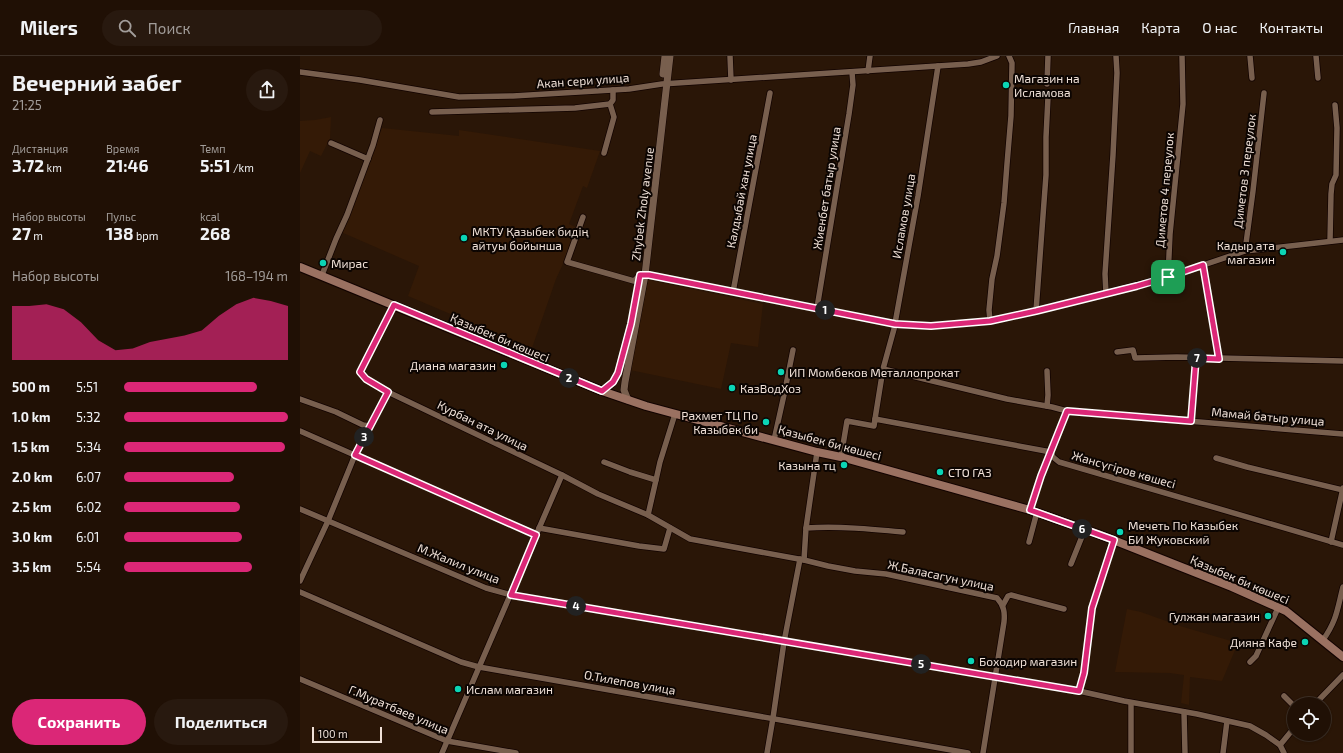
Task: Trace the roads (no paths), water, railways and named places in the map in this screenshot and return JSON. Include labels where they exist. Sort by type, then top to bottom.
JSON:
[{"type":"main road","name":"Қазыбек би көшесі","points":[[300,267],[602,391],[628,400],[1034,511],[1114,540],[1232,587],[1286,611],[1343,657]]},
{"type":"street","points":[[730,56],[731,80]]},
{"type":"street","points":[[868,71],[870,56]]},
{"type":"street","name":"Акан сери улица","points":[[300,72],[360,80],[459,97],[513,96],[613,90],[665,84],[938,66],[981,62],[997,56]]},
{"type":"street","points":[[990,321],[989,310],[992,279],[997,256],[1004,203],[1011,116],[1012,63],[1009,56]]},
{"type":"street","points":[[1047,84],[1048,56]]},
{"type":"street","points":[[1106,294],[1105,274],[1113,155],[1117,72],[1116,56]]},
{"type":"street","name":"Диметов 4 переулок","points":[[1168,277],[1171,226],[1183,104],[1182,56]]},
{"type":"street","points":[[1250,56],[1252,78]]},
{"type":"street","points":[[1316,56],[1318,78]]},
{"type":"street","name":"Zhybek Zholy avenue","points":[[628,400],[624,390],[642,275],[665,84],[666,57]]},
{"type":"street","name":"Исламов улица","points":[[875,418],[884,368],[895,324],[918,196],[938,66]]},
{"type":"street","name":"Жиенбет батыр улица","points":[[818,308],[849,114],[853,84],[852,72]]},
{"type":"street","points":[[604,153],[614,117],[610,104],[613,100],[613,90]]},
{"type":"street","name":"Калдыбай хан улица","points":[[733,292],[770,93]]},
{"type":"street","name":"Диметов 3 переулок","points":[[1245,251],[1254,191],[1264,93]]},
{"type":"street","points":[[1036,311],[1046,175],[1048,97]]},
{"type":"street","points":[[432,112],[575,108],[610,104]]},
{"type":"street","points":[[1330,241],[1331,194],[1332,184],[1336,175],[1337,128],[1335,105]]},
{"type":"street","points":[[322,275],[368,159],[378,132],[380,120]]},
{"type":"street","points":[[331,143],[368,159]]},
{"type":"street","points":[[1336,175],[1343,175]]},
{"type":"street","points":[[583,217],[567,262],[634,281],[642,275],[649,275],[895,324],[931,326],[990,321],[1036,311],[1168,277],[1245,251],[1343,240]]},
{"type":"street","points":[[1203,265],[1219,359]]},
{"type":"street","name":"Zhybek Zholy avenue","points":[[602,391],[613,382],[618,373],[642,275]]},
{"type":"street","name":"Курбан ата улица","points":[[394,305],[360,372],[366,379],[388,392],[562,475],[598,494],[648,515],[670,528]]},
{"type":"street","points":[[774,440],[793,350]]},
{"type":"street","points":[[1117,352],[1132,350],[1135,358],[1177,357],[1343,361]]},
{"type":"street","points":[[1191,421],[1196,358]]},
{"type":"street","name":"Мамай батыр улица","points":[[884,368],[1007,400],[1047,406],[1067,411],[1343,434]]},
{"type":"street","points":[[1047,371],[1047,406]]},
{"type":"street","points":[[300,581],[328,521],[355,455],[388,392]]},
{"type":"street","points":[[300,399],[370,426]]},
{"type":"street","points":[[1029,542],[1041,476],[1067,411]]},
{"type":"street","points":[[648,515],[660,462],[675,414]]},
{"type":"street","points":[[841,457],[847,421],[874,426],[875,418]]},
{"type":"street","name":"Жансүгіров көшесі","points":[[875,418],[1051,452],[1053,457],[1059,462],[1343,545]]},
{"type":"street","points":[[300,431],[536,535]]},
{"type":"street","points":[[767,753],[784,642],[802,560],[817,452]]},
{"type":"street","points":[[1216,458],[1343,489],[1331,542]]},
{"type":"street","points":[[604,462],[656,480]]},
{"type":"street","points":[[442,753],[562,475]]},
{"type":"street","name":"М.Жалил улица","points":[[300,509],[486,588],[511,595],[1079,691],[1131,703],[1184,712],[1250,726],[1280,745],[1284,753]]},
{"type":"street","points":[[806,528],[836,527],[903,532]]},
{"type":"street","points":[[539,528],[664,549],[670,528]]},
{"type":"street","name":"Ж.Баласагун улица","points":[[670,528],[690,539],[855,571],[886,574],[937,584],[996,598],[1002,605],[1008,596],[1011,596],[1064,609]]},
{"type":"street","points":[[1071,564],[1084,529]]},
{"type":"street","points":[[1079,691],[1084,673],[1092,608],[1114,540]]},
{"type":"street","points":[[1323,640],[1336,618],[1343,587]]},
{"type":"street","name":"О.Тилепов улица","points":[[300,592],[462,662],[479,667],[968,753]]},
{"type":"street","points":[[983,753],[1004,622],[1005,611],[1002,605]]},
{"type":"street","points":[[1250,662],[1256,656],[1278,608]]},
{"type":"street","points":[[1323,697],[1343,675]]},
{"type":"street","name":"Г.Муратбаев улица","points":[[300,678],[447,741],[516,753]]},
{"type":"street","points":[[1284,696],[1287,699]]},
{"type":"street","points":[[1131,703],[1131,753]]},
{"type":"street","points":[[1184,712],[1185,753]]},
{"type":"street","points":[[1223,753],[1227,721]]},
{"type":"street","points":[[1280,745],[1287,736]]},
{"type":"place","name":"Магазин на Исламова","points":[[1006,85]]},
{"type":"place","name":"МКТУ Қазыбек бидің айтуы бойынша","points":[[464,238]]},
{"type":"place","name":"Кадыр ата магазин","points":[[1283,252]]},
{"type":"place","name":"Мирас","points":[[323,263]]},
{"type":"place","name":"Диана магазин","points":[[504,365]]},
{"type":"place","name":"ИП Момбеков Металлопрокат","points":[[781,372]]},
{"type":"place","name":"КазВодХоз","points":[[732,388]]},
{"type":"place","name":"Рахмет ТЦ По Казыбек би","points":[[766,422]]},
{"type":"place","name":"Казына тц","points":[[844,465]]},
{"type":"place","name":"СТО ГАЗ","points":[[940,472]]},
{"type":"place","name":"Мечеть По Казыбек БИ Жуковский","points":[[1120,532]]},
{"type":"place","name":"Гулжан магазин","points":[[1268,616]]},
{"type":"place","name":"Дияна Кафе","points":[[1305,642]]},
{"type":"place","name":"Боходир магазин","points":[[971,661]]},
{"type":"place","name":"Ислам магазин","points":[[458,689]]}]
